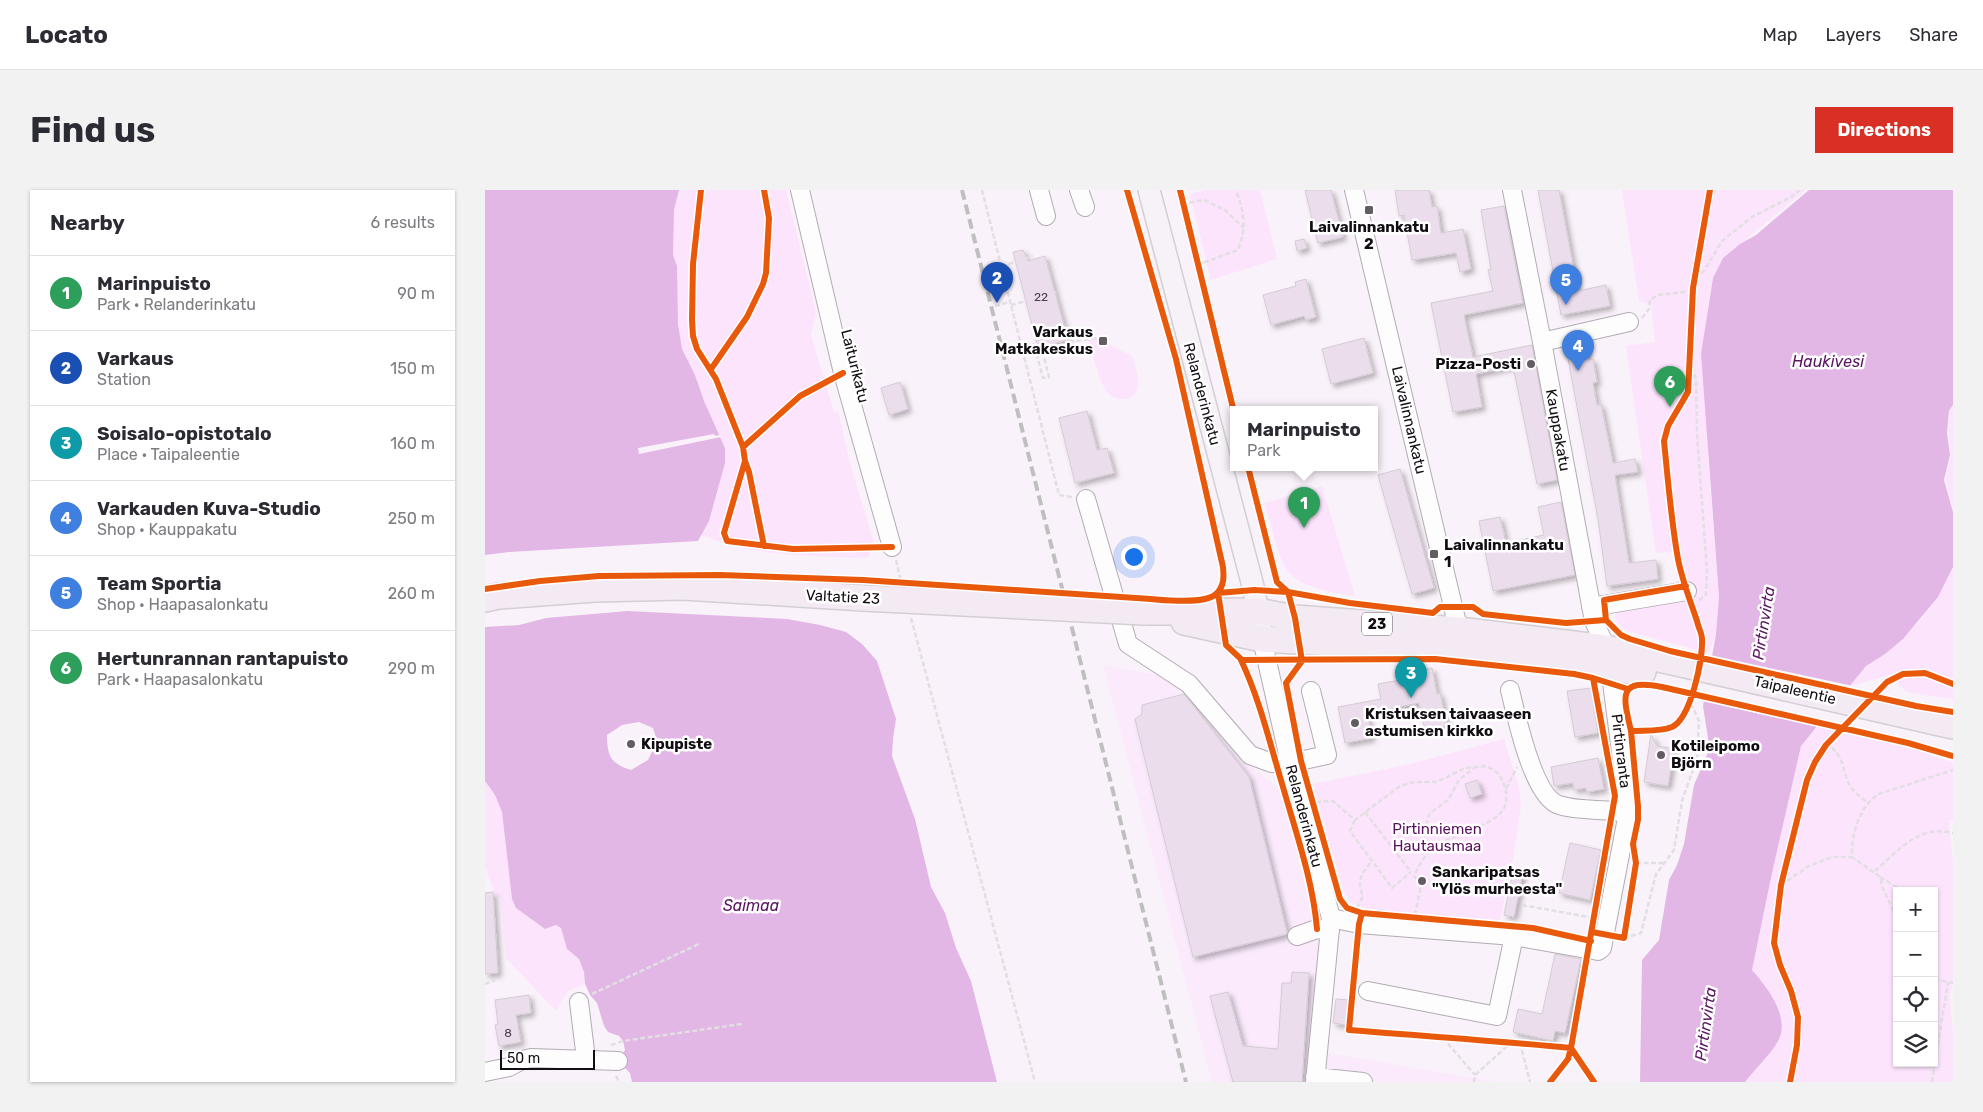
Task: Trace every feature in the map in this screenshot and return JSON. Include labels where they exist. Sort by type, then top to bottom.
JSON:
[{"type":"highway","name":"Valtatie 23","points":[[485,599],[499,596],[595,589],[683,587],[1150,613],[1257,612]]},
{"type":"highway","name":"Valtatie 23","points":[[485,611],[543,594]]},
{"type":"highway","name":"23","points":[[1257,612],[1461,641]]},
{"type":"highway","name":"Valtatie 23","points":[[1150,613],[1262,639]]},
{"type":"highway","name":"23","points":[[1262,639],[1461,641]]},
{"type":"highway","name":"Taipaleentie","points":[[1461,641],[1608,658],[1667,668],[1912,725],[1953,741]]},
{"type":"highway","name":"Taipaleentie","points":[[1912,725],[1953,726]]},
{"type":"main road","name":"Relanderinkatu","points":[[1151,191],[1155,215],[1254,590],[1262,639]]},
{"type":"street","name":"Laiturikatu","points":[[800,190],[843,373],[892,547]]},
{"type":"street","points":[[1039,190],[1046,216]]},
{"type":"street","name":"Laivalinnankatu","points":[[1354,190],[1461,641]]},
{"type":"street","name":"Kauppakatu","points":[[1512,190],[1593,621],[1608,658]]},
{"type":"street","points":[[1542,342],[1629,322]]},
{"type":"street","points":[[1086,499],[1127,644],[1189,684],[1249,755],[1272,763],[1290,763],[1327,755],[1311,691]]},
{"type":"street","points":[[1591,607],[1690,598]]},
{"type":"street","name":"Relanderinkatu","points":[[1262,639],[1330,925]]},
{"type":"street","name":"Pirtinranta","points":[[1513,936],[1598,951],[1602,948],[1628,813],[1608,658]]},
{"type":"street","points":[[1510,690],[1525,750],[1546,796],[1556,804],[1575,810],[1613,810],[1628,813]]},
{"type":"street","points":[[1297,936],[1357,917],[1513,936],[1497,1016],[1368,991]]},
{"type":"street","points":[[1330,925],[1315,1079],[1363,1082]]},
{"type":"street","points":[[584,998],[586,1059]]},
{"type":"street","points":[[485,1072],[509,1067],[522,1060],[531,1058],[618,1061]]},
{"type":"path","points":[[982,190],[1059,495]]},
{"type":"path","points":[[1197,265],[1238,250],[1244,235],[1244,212],[1236,190]]},
{"type":"path","points":[[1695,278],[1704,271],[1722,241],[1752,217],[1791,197],[1800,190]]},
{"type":"path","points":[[1155,215],[1183,209],[1181,201],[1204,200],[1225,210],[1244,228]]},
{"type":"path","points":[[1025,259],[1033,256]]},
{"type":"path","points":[[1195,256],[1199,274]]},
{"type":"path","points":[[1001,266],[1016,262]]},
{"type":"path","points":[[1693,300],[1697,269]]},
{"type":"path","points":[[1629,322],[1644,318],[1649,309],[1650,300],[1658,295],[1693,291]]},
{"type":"path","points":[[995,306],[1026,301]]},
{"type":"path","points":[[1069,342],[1097,338]]},
{"type":"path","points":[[1021,347],[1034,344],[1043,378],[1049,377],[1042,349]]},
{"type":"path","points":[[1688,382],[1690,344]]},
{"type":"path","points":[[1690,352],[1696,380],[1697,434],[1707,571],[1706,594],[1701,600],[1690,598]]},
{"type":"path","points":[[892,547],[902,582]]},
{"type":"path","points":[[893,582],[912,584]]},
{"type":"path","points":[[911,617],[1035,1082]]},
{"type":"path","points":[[1684,714],[1692,698]]},
{"type":"path","points":[[1596,909],[1592,932],[1623,938],[1641,933],[1656,874],[1674,850],[1682,801],[1697,758],[1699,721],[1692,698]]},
{"type":"path","points":[[1819,755],[1833,738]]},
{"type":"path","points":[[1824,749],[1832,748],[1839,754],[1851,789],[1868,803]]},
{"type":"path","points":[[1414,876],[1431,850],[1452,837],[1497,818],[1505,807],[1506,789],[1525,750]]},
{"type":"path","points":[[1411,872],[1392,888],[1349,831],[1355,820],[1401,786],[1415,782],[1437,782],[1465,768],[1487,766],[1499,774],[1506,789]]},
{"type":"path","points":[[1427,855],[1423,832],[1430,813],[1448,800],[1459,780],[1475,767]]},
{"type":"path","points":[[1852,857],[1855,831],[1868,803],[1879,794],[1953,770]]},
{"type":"path","points":[[1310,794],[1315,811]]},
{"type":"path","points":[[1313,802],[1333,801],[1355,820]]},
{"type":"path","points":[[1365,812],[1421,885],[1415,918]]},
{"type":"path","points":[[1875,871],[1892,855],[1923,834],[1935,831],[1953,833]]},
{"type":"path","points":[[1635,854],[1635,873]]},
{"type":"path","points":[[1780,889],[1809,866],[1832,857],[1852,857],[1896,887]]},
{"type":"path","points":[[1347,908],[1357,917],[1363,896],[1360,890],[1361,874],[1372,861]]},
{"type":"path","points":[[1636,863],[1664,864]]},
{"type":"path","points":[[1780,889],[1783,876]]},
{"type":"path","points":[[1880,877],[1883,889],[1893,910]]},
{"type":"path","points":[[1522,905],[1594,918]]},
{"type":"path","points":[[1406,917],[1425,919]]},
{"type":"path","points":[[1623,938],[1625,929]]},
{"type":"path","points":[[584,998],[701,942]]},
{"type":"path","points":[[485,984],[495,980]]},
{"type":"path","points":[[1938,980],[1953,983]]},
{"type":"path","points":[[1932,1082],[1948,982]]},
{"type":"path","points":[[623,1041],[742,1024]]},
{"type":"path","points":[[1434,1037],[1452,1039]]},
{"type":"path","points":[[1443,1038],[1475,1075]]},
{"type":"path","points":[[1505,1041],[1529,1044]]},
{"type":"path","points":[[1474,1082],[1475,1075],[1517,1042]]},
{"type":"path","points":[[1517,1042],[1530,1082]]},
{"type":"shaded area","points":[[1103,665],[1159,675],[1185,688],[1248,764],[1282,791],[1319,944],[1322,1052],[1497,1082],[1212,1082]]},
{"type":"green space","points":[[679,190],[786,190],[816,312],[811,335],[834,412],[838,411],[850,463],[875,546],[867,558],[783,554],[741,548],[701,535],[709,521],[725,448],[704,401],[695,375],[682,349],[677,324],[677,266],[673,255],[674,210]]},
{"type":"green space","points":[[1205,190],[1260,190],[1277,259],[1211,280],[1190,194]]},
{"type":"green space","points":[[1622,190],[1806,190],[1723,258],[1713,278],[1708,304],[1708,461],[1719,597],[1716,634],[1709,653],[1627,631],[1619,624],[1615,616],[1617,609],[1681,601],[1673,552],[1656,553],[1626,346],[1655,342],[1651,305],[1639,301]]},
{"type":"green space","points":[[1097,338],[1132,356],[1138,388],[1132,397],[1125,399],[1117,398],[1111,396],[1106,390],[1088,340]]},
{"type":"green space","points":[[1953,407],[1953,510],[1946,479],[1951,455],[1949,433],[1950,412]]},
{"type":"green space","points":[[1322,486],[1355,596],[1318,589],[1292,576],[1283,563],[1277,547],[1265,503]]},
{"type":"green space","points":[[1953,566],[1953,699],[1906,692],[1894,679],[1886,676],[1850,686],[1869,664],[1898,643],[1917,623],[1938,596]]},
{"type":"green space","points":[[1818,726],[1908,746],[1953,763],[1953,820],[1949,820],[1953,863],[1953,979],[1950,997],[1953,1034],[1953,1082],[1745,1082],[1777,1043],[1781,1034],[1782,1024],[1776,1004],[1752,970],[1801,746]]},
{"type":"green space","name":"Pirtinniemen Hautausmaa","points":[[1504,739],[1519,787],[1521,807],[1512,864],[1500,920],[1376,911],[1350,903],[1343,890],[1313,784],[1410,764]]},
{"type":"green space","points":[[485,781],[495,795],[502,812],[512,899],[516,908],[545,929],[556,925],[561,927],[567,949],[579,959],[584,972],[585,984],[568,991],[556,1011],[506,958],[501,900],[495,893],[485,868]]},
{"type":"water","points":[[485,190],[679,190],[674,210],[673,255],[677,266],[678,324],[682,349],[695,375],[704,401],[725,448],[725,463],[709,521],[698,541],[485,555]]},
{"type":"water","name":"Haukivesi","points":[[1809,190],[1953,190],[1953,405],[1949,411],[1947,433],[1950,455],[1944,480],[1953,512],[1953,567],[1938,597],[1903,639],[1885,654],[1866,666],[1801,746],[1752,970],[1771,995],[1780,1014],[1781,1034],[1777,1043],[1745,1082],[1640,1082],[1642,960],[1659,940],[1669,880],[1677,865],[1684,844],[1694,785],[1707,755],[1708,738],[1703,706],[1716,634],[1719,597],[1701,354],[1713,278],[1723,258],[1740,244],[1756,235]]},
{"type":"water","name":"Saimaa","points":[[628,611],[787,619],[846,632],[862,644],[877,661],[896,719],[892,756],[915,819],[931,887],[945,913],[956,948],[971,981],[997,1082],[632,1082],[630,1073],[618,1061],[625,1050],[623,1041],[619,1036],[608,1032],[604,1026],[597,1003],[590,995],[585,984],[584,972],[579,959],[567,949],[561,928],[556,925],[545,929],[516,908],[512,899],[502,812],[495,795],[485,781],[485,627],[519,625],[546,618]],"holes":[[[639,722],[653,728],[657,741],[648,760],[631,770],[624,768],[611,758],[607,735],[622,725]]]},
{"type":"pier","points":[[714,434],[721,437],[639,454],[638,448]]},
{"type":"pier","points":[[1710,655],[1853,686],[1820,727],[1702,701]]},
{"type":"building","points":[[1305,190],[1331,190],[1343,237],[1318,243]]},
{"type":"building","points":[[1395,190],[1429,190],[1432,207],[1437,206],[1441,233],[1463,229],[1471,269],[1460,272],[1456,253],[1412,260],[1404,215],[1399,216]]},
{"type":"building","points":[[1538,190],[1559,190],[1578,291],[1606,285],[1610,306],[1561,315]]},
{"type":"building","points":[[1504,206],[1523,303],[1464,315],[1473,357],[1532,345],[1557,480],[1537,484],[1513,366],[1476,374],[1482,407],[1453,412],[1431,303],[1493,291],[1488,270],[1491,269],[1481,210]]},
{"type":"building","points":[[1304,239],[1307,248],[1297,251],[1295,241]]},
{"type":"building","points":[[1023,250],[1028,261],[1045,256],[1068,340],[1044,346],[1043,342],[1037,344],[1013,252]]},
{"type":"building","points":[[1306,279],[1316,317],[1306,320],[1304,316],[1271,325],[1263,295],[1296,286],[1295,282]]},
{"type":"building","points":[[1364,338],[1373,373],[1331,384],[1322,349]]},
{"type":"building","points":[[1585,344],[1588,360],[1593,359],[1597,382],[1593,383],[1597,405],[1601,404],[1613,463],[1635,459],[1638,472],[1615,475],[1629,563],[1656,560],[1658,579],[1607,586],[1598,519],[1566,348]]},
{"type":"building","points":[[900,382],[908,409],[889,415],[881,388]]},
{"type":"building","points":[[1087,411],[1097,450],[1107,448],[1114,473],[1075,483],[1059,418]]},
{"type":"building","points":[[1400,469],[1434,588],[1412,594],[1378,475]]},
{"type":"building","points":[[1561,502],[1575,575],[1493,591],[1479,521],[1500,517],[1506,543],[1544,535],[1538,507]]},
{"type":"building","points":[[1432,668],[1437,694],[1440,693],[1447,726],[1425,730],[1419,703],[1367,713],[1372,738],[1345,743],[1338,707],[1381,699],[1378,684],[1412,678],[1411,673]]},
{"type":"building","points":[[1591,688],[1598,733],[1575,737],[1567,691]]},
{"type":"building","points":[[1184,694],[1249,777],[1287,932],[1287,934],[1193,957],[1135,719],[1142,714],[1142,705]]},
{"type":"building","points":[[1651,734],[1657,746],[1674,749],[1668,786],[1644,782]]},
{"type":"building","points":[[1598,758],[1604,789],[1587,792],[1586,788],[1574,790],[1573,783],[1554,786],[1551,767]]},
{"type":"building","points":[[1477,780],[1482,794],[1470,798],[1465,784]]},
{"type":"building","points":[[1570,843],[1601,850],[1590,900],[1559,893]]},
{"type":"building","points":[[1513,870],[1523,872],[1514,917],[1504,915]]},
{"type":"building","points":[[493,892],[498,973],[485,974],[485,893]]},
{"type":"building","points":[[1555,954],[1581,959],[1565,1033],[1555,1031],[1553,1041],[1513,1032],[1518,1009],[1542,1014]]},
{"type":"building","points":[[1292,972],[1309,973],[1302,1082],[1233,1082],[1210,996],[1228,992],[1243,1046],[1278,1049],[1282,983],[1291,983]]},
{"type":"building","points":[[529,995],[531,1013],[516,1015],[521,1042],[499,1046],[495,1025],[498,1024],[495,1000]]},
{"type":"building","points":[[1336,999],[1349,1000],[1346,1025],[1333,1023]]},
{"type":"railway","points":[[962,190],[1186,1082]]},
{"type":"cycle path","points":[[701,190],[693,264],[693,336],[697,349],[716,379],[743,447],[745,461],[724,533],[727,541],[793,549],[892,547]]},
{"type":"cycle path","points":[[711,369],[747,317],[763,284],[766,273],[769,218],[764,190]]},
{"type":"cycle path","points":[[485,589],[540,581],[599,576],[720,575],[863,580],[1175,601],[1212,597],[1217,593],[1222,584],[1223,567],[1176,359],[1127,190]]},
{"type":"cycle path","points":[[1180,190],[1233,406]]},
{"type":"cycle path","points":[[1710,190],[1693,288],[1688,392],[1668,426],[1664,441],[1678,559],[1701,634],[1702,648],[1695,687],[1690,700],[1685,712],[1679,721],[1672,727],[1662,730],[1631,731],[1625,699],[1627,692],[1630,688],[1637,685],[1647,685],[1662,687],[1908,743],[1953,756]]},
{"type":"cycle path","points":[[743,447],[800,396],[843,373]]},
{"type":"cycle path","points":[[745,461],[749,472],[764,546]]},
{"type":"cycle path","points":[[1249,471],[1277,582],[1288,592],[1350,603],[1433,613],[1440,607],[1473,607],[1483,614],[1566,623],[1606,620]]},
{"type":"cycle path","points":[[1686,586],[1604,600],[1606,620],[1621,635],[1670,651],[1916,706],[1953,712]]},
{"type":"cycle path","points":[[1591,941],[1533,928],[1362,913],[1347,908],[1340,899],[1301,761],[1286,683],[1302,661],[1295,618],[1288,592],[1254,590],[1218,593],[1226,645],[1242,660],[1435,659],[1574,674],[1628,689]]},
{"type":"cycle path","points":[[1241,660],[1259,706],[1298,839],[1312,893],[1317,929]]},
{"type":"cycle path","points":[[1790,1082],[1797,1045],[1798,1017],[1774,943],[1781,885],[1807,780],[1815,762],[1826,745],[1887,682],[1903,674],[1925,673],[1953,684]]},
{"type":"cycle path","points":[[1550,1082],[1568,1059],[1571,1048],[1615,796],[1593,678]]},
{"type":"cycle path","points":[[1592,932],[1624,938],[1636,863],[1633,844],[1638,820],[1631,731]]},
{"type":"cycle path","points":[[1362,913],[1359,924],[1349,1030],[1571,1048],[1594,1082]]},
{"type":"place","name":"Laivalinnankatu 2","points":[[1369,210]]},
{"type":"place","name":"Varkaus","points":[[997,303]]},
{"type":"place","name":"Team Sportia","points":[[1566,305]]},
{"type":"place","name":"Varkaus Matkakeskus","points":[[1103,341]]},
{"type":"place","name":"Pizza-Posti","points":[[1531,364]]},
{"type":"place","name":"Varkauden Kuva-Studio","points":[[1578,371]]},
{"type":"place","name":"Hertunrannan rantapuisto","points":[[1670,407]]},
{"type":"place","name":"Marinpuisto","points":[[1304,528]]},
{"type":"place","name":"Laivalinnankatu 1","points":[[1434,554]]},
{"type":"place","name":"Soisalo-opistotalo","points":[[1411,698]]},
{"type":"place","name":"Kristuksen taivaaseen astumisen kirkko","points":[[1355,723]]},
{"type":"place","name":"Kipupiste","points":[[631,744]]},
{"type":"place","name":"Kotileipomo Björn","points":[[1661,755]]},
{"type":"place","name":"Sankaripatsas \"Ylös murheesta\"","points":[[1422,881]]},
{"type":"water label","name":"Pirtinvirta","points":[[1763,623]]},
{"type":"water label","name":"Pirtinvirta","points":[[1705,1024]]}]
